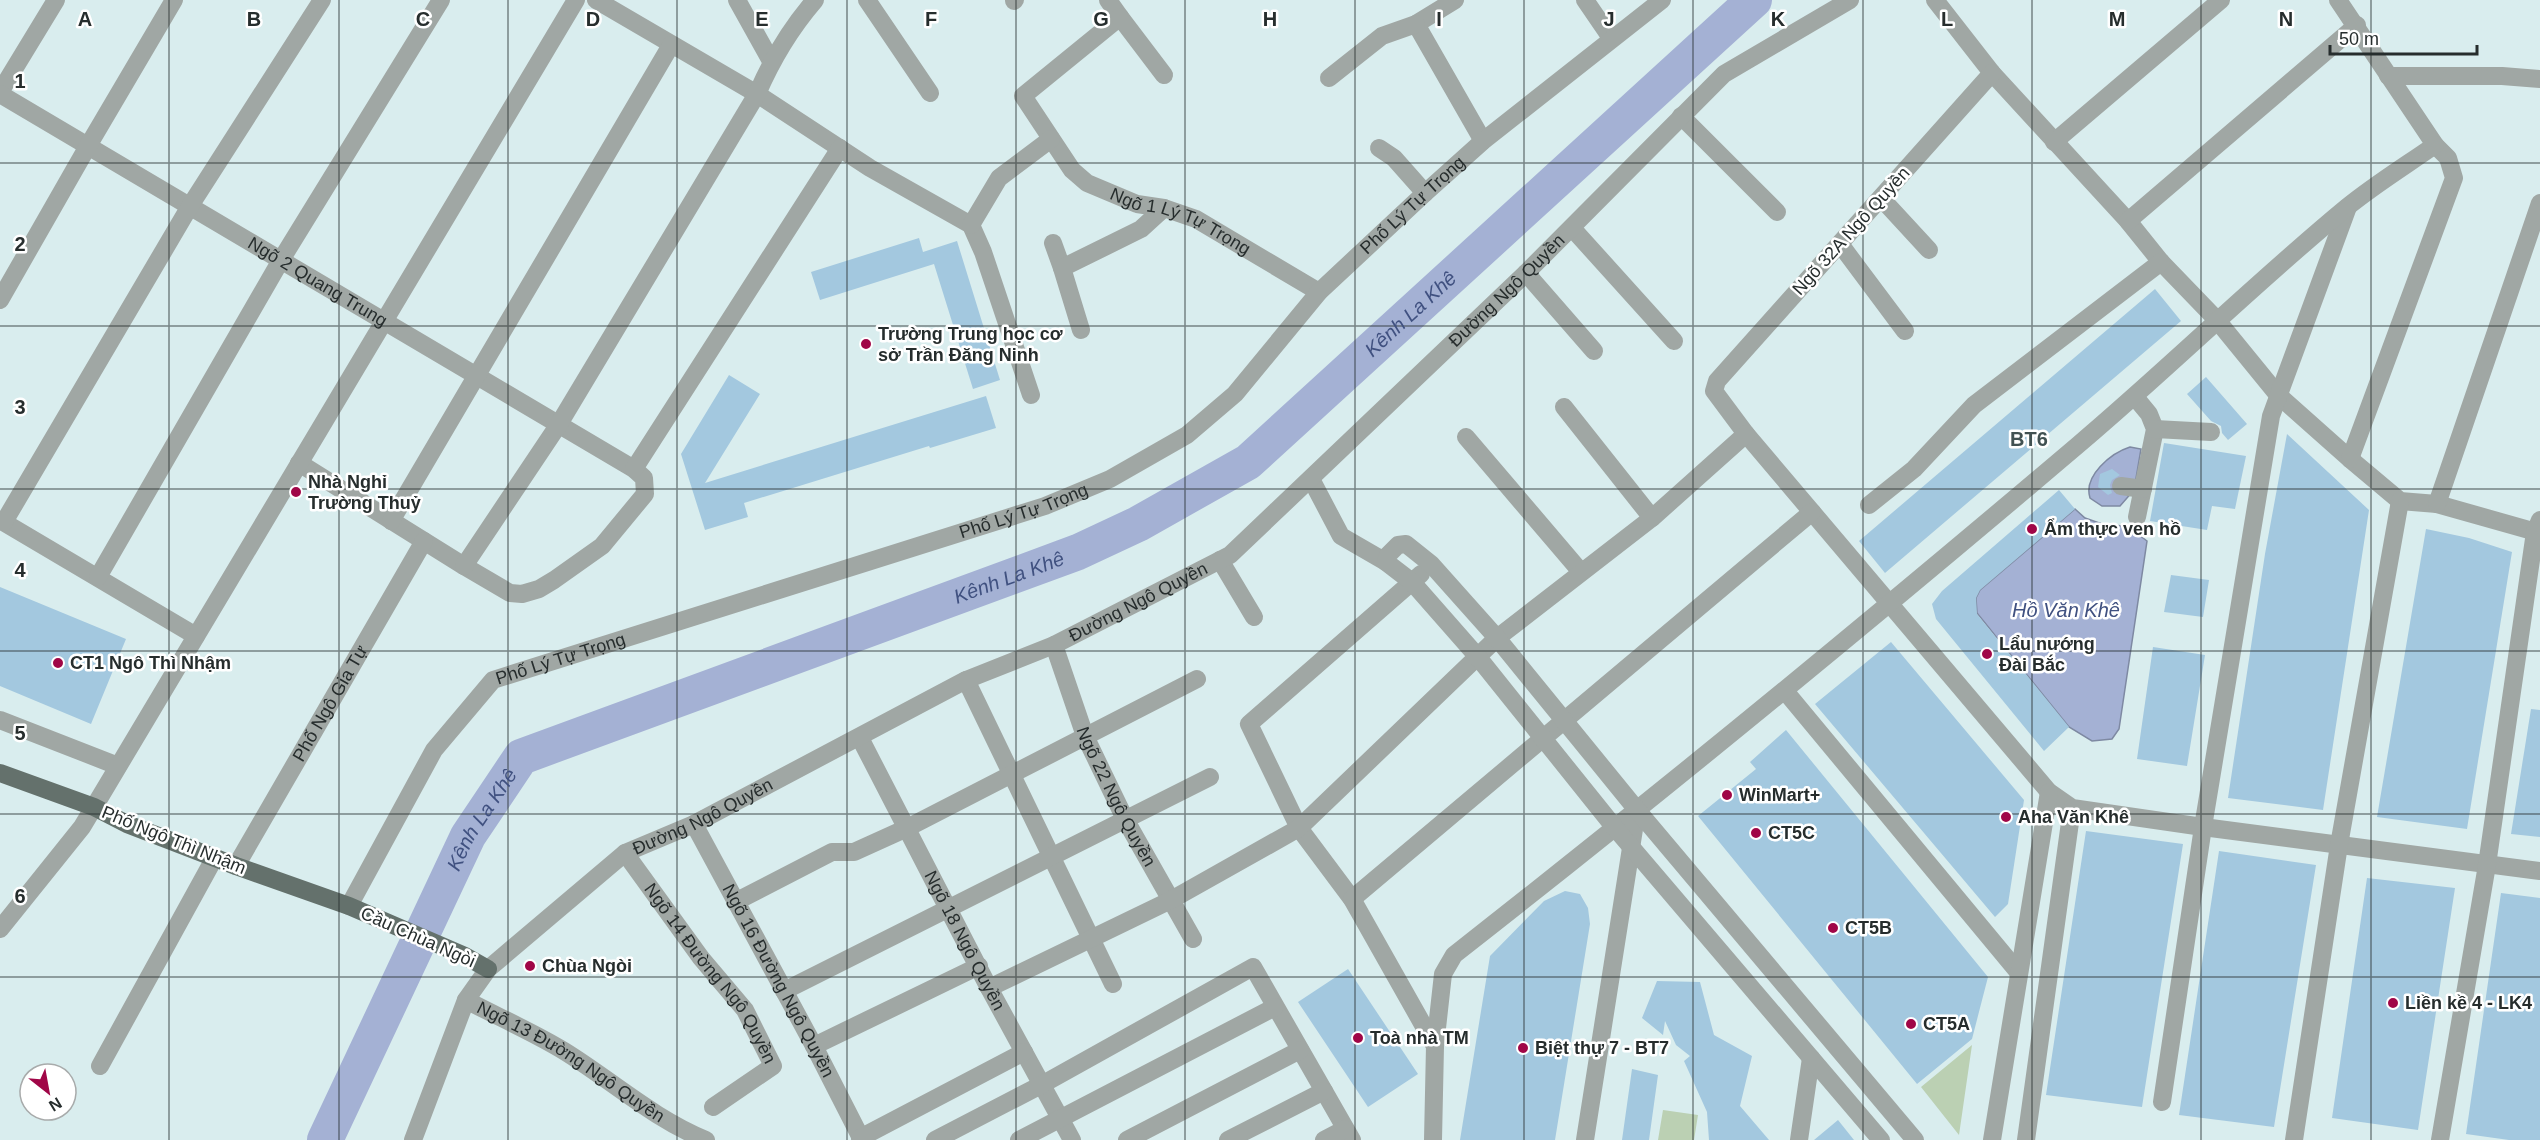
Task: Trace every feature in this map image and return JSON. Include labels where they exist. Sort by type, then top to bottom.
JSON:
[{"type":"main road","name":"Phố Ngô Thì Nhậm","points":[[0,773],[94,807],[127,824],[236,866],[349,906]]},
{"type":"main road","name":"Cầu Chùa Ngòi","points":[[349,906],[465,956],[488,969]]},
{"type":"street","points":[[0,93],[56,0]]},
{"type":"street","points":[[0,300],[174,0]]},
{"type":"street","points":[[196,636],[2,521],[190,206],[322,0]]},
{"type":"street","points":[[98,577],[281,260],[441,0]]},
{"type":"street","points":[[3,920],[82,827],[576,0]]},
{"type":"street","points":[[596,0],[757,94],[840,148],[972,225],[1030,395]]},
{"type":"street","points":[[737,0],[771,61]]},
{"type":"street","points":[[465,566],[559,424],[757,94],[771,61],[796,22],[815,0]]},
{"type":"street","points":[[867,0],[930,93]]},
{"type":"street","points":[[1108,0],[1164,75]]},
{"type":"street","points":[[1329,78],[1383,36],[1416,24],[1455,0]]},
{"type":"street","points":[[1585,0],[1611,38]]},
{"type":"street","name":"Phố Lý Tự Trọng","points":[[349,906],[434,750],[493,680],[1045,506],[1110,479],[1187,435],[1235,394],[1319,292],[1425,193],[1483,141],[1662,0]]},
{"type":"street","name":"Đường Ngô Quyền","points":[[413,1140],[466,1000],[488,969],[625,853],[694,824],[966,680],[1054,645],[1230,555],[1526,273],[1724,74],[1850,0]]},
{"type":"street","points":[[1935,0],[1992,73],[2216,320],[2278,395],[2350,459],[2400,501],[2437,504],[2538,528],[2487,865],[2440,1140]]},
{"type":"street","points":[[2054,142],[2221,0]]},
{"type":"street","points":[[2338,0],[2357,25],[2388,76],[2435,145],[2448,158],[2454,178],[2350,459]]},
{"type":"street","name":"Ngõ 1 Lý Tự Trọng","points":[[1120,17],[1023,96],[1072,170],[1087,183],[1137,204],[1164,208],[1196,219],[1319,292]]},
{"type":"street","points":[[1416,24],[1483,141]]},
{"type":"street","points":[[2128,221],[2357,25]]},
{"type":"street","points":[[392,521],[671,45]]},
{"type":"street","name":"Ngõ 32A Ngô Quyền","points":[[1746,434],[1714,391],[1717,381],[1992,73]]},
{"type":"street","points":[[2388,76],[2502,76],[2540,79]]},
{"type":"street","name":"Ngõ 2 Quang Trung","points":[[0,93],[634,469]]},
{"type":"street","points":[[1681,116],[1777,212]]},
{"type":"street","points":[[972,225],[999,178],[1051,139]]},
{"type":"street","points":[[1432,1140],[1435,1046],[1443,974],[1454,955],[1615,828],[1891,603],[2135,397],[2216,320],[2349,206],[2435,145]]},
{"type":"street","points":[[299,463],[510,593],[522,594],[539,589],[602,546],[642,500],[646,483],[634,469],[840,148]]},
{"type":"street","points":[[1379,148],[1394,158],[1425,193]]},
{"type":"street","points":[[1881,198],[1929,250]]},
{"type":"street","points":[[2437,504],[2540,203]]},
{"type":"street","points":[[2162,1102],[2271,416],[2349,206]]},
{"type":"street","points":[[1062,267],[1141,229],[1164,208]]},
{"type":"street","points":[[1572,228],[1674,341]]},
{"type":"street","points":[[1053,243],[1081,330]]},
{"type":"street","points":[[1840,244],[1905,331]]},
{"type":"street","points":[[1869,505],[1914,469],[1974,405],[2161,262]]},
{"type":"street","points":[[1526,273],[1594,351]]},
{"type":"street","points":[[2135,397],[2149,414],[2155,429],[2137,517]]},
{"type":"street","points":[[1564,407],[1652,519]]},
{"type":"street","points":[[2155,429],[2211,432]]},
{"type":"street","points":[[989,988],[1171,900],[1299,828],[1497,638],[1652,519],[1746,434],[2049,792],[2072,808],[2540,871]]},
{"type":"street","points":[[1466,437],[1581,572]]},
{"type":"street","points":[[1311,479],[1341,537],[1386,562],[1412,582],[1477,656],[1615,828],[1881,1140]]},
{"type":"street","points":[[2121,486],[2143,489]]},
{"type":"street","points":[[2294,1140],[2339,845],[2400,501]]},
{"type":"street","points":[[1352,899],[1812,512]]},
{"type":"street","name":"Phố Ngô Gia Tự","points":[[236,866],[424,541]]},
{"type":"street","points":[[1386,562],[1388,555],[1398,545],[1406,544],[1431,564],[1497,638],[1637,810],[1915,1140]]},
{"type":"street","points":[[1220,560],[1254,617]]},
{"type":"street","points":[[1431,564],[1249,724],[1299,828],[1352,899],[1435,1046]]},
{"type":"street","name":"Ngõ 22 Ngô Quyền","points":[[1054,645],[1085,736],[1125,819],[1193,939]]},
{"type":"street","points":[[735,902],[832,852],[854,852],[907,828],[1197,679]]},
{"type":"street","points":[[966,680],[1013,773],[1050,857],[1113,984]]},
{"type":"street","points":[[1785,691],[2019,973]]},
{"type":"street","points":[[0,720],[118,766]]},
{"type":"street","name":"Ngõ 18 Ngô Quyền","points":[[860,738],[989,988],[1072,1140]]},
{"type":"street","points":[[784,991],[1210,777]]},
{"type":"street","points":[[1992,1140],[2049,792]]},
{"type":"street","points":[[2026,1140],[2072,808]]},
{"type":"street","points":[[1585,1140],[1637,810]]},
{"type":"street","name":"Ngõ 16 Đường Ngô Quyền","points":[[694,824],[814,1046],[861,1139]]},
{"type":"street","name":"Ngõ 14 Đường Ngô Quyền","points":[[625,853],[701,958],[745,1010],[773,1066],[713,1107]]},
{"type":"street","points":[[100,1066],[215,857]]},
{"type":"street","points":[[814,1046],[979,966]]},
{"type":"street","points":[[935,1140],[1043,1084],[1253,967],[1349,1134],[1324,1140]]},
{"type":"street","name":"Ngõ 13 Đường Ngô Quyền","points":[[466,1000],[564,1051],[672,1123],[706,1140]]},
{"type":"street","points":[[1019,1140],[1275,1006]]},
{"type":"street","points":[[1127,1140],[1300,1050]]},
{"type":"street","points":[[861,1139],[1024,1052]]},
{"type":"street","points":[[1799,1140],[1811,1058]]},
{"type":"street","points":[[1228,1140],[1324,1091]]},
{"type":"green space","points":[[1972,1045],[1959,1135],[1921,1087]]},
{"type":"green space","points":[[1663,1110],[1698,1115],[1694,1140],[1658,1140]]},
{"type":"water","points":[[2130,447],[2141,449],[2134,490],[2120,506],[2102,506],[2090,498],[2091,482],[2100,466],[2115,454]]},
{"type":"water","name":"Hồ Văn Khê","points":[[2075,509],[2085,518],[2105,525],[2127,526],[2147,541],[2119,729],[2112,739],[2092,741],[2069,727],[1977,613],[1976,598],[1980,590]]},
{"type":"building","points":[[919,238],[923,252],[957,241],[1000,380],[973,389],[934,264],[820,300],[811,272]]},
{"type":"building","points":[[2155,289],[2181,321],[1885,573],[1859,541]]},
{"type":"building","points":[[729,375],[760,394],[705,483],[986,396],[996,428],[930,448],[929,446],[744,503],[748,517],[705,530],[681,454]]},
{"type":"building","points":[[2206,377],[2247,424],[2228,440],[2222,433],[2221,426],[2211,421],[2187,394]]},
{"type":"building","points":[[2287,434],[2369,510],[2323,810],[2228,798],[2265,554]]},
{"type":"building","points":[[2164,443],[2246,456],[2235,509],[2212,506],[2207,530],[2150,521]]},
{"type":"building","points":[[2112,469],[2120,475],[2112,480],[2110,485],[2112,493],[2108,495],[2098,487],[2100,474]]},
{"type":"building","points":[[2059,490],[2075,509],[1980,590],[1976,598],[1977,614],[2069,727],[2044,751],[1936,619],[1932,604],[1942,591]]},
{"type":"building","points":[[2426,529],[2469,538],[2512,552],[2467,829],[2377,817]]},
{"type":"building","points":[[2171,575],[2209,580],[2203,617],[2164,612]]},
{"type":"building","name":"CT1 Ngô Thì Nhậm","points":[[0,587],[126,639],[91,724],[0,686]]},
{"type":"building","points":[[1891,642],[2024,800],[2008,904],[1995,917],[1815,704]]},
{"type":"building","points":[[2153,647],[2205,655],[2187,766],[2137,759]]},
{"type":"building","points":[[2531,709],[2540,710],[2540,837],[2511,834]]},
{"type":"building","points":[[1786,730],[1988,977],[1972,1039],[1917,1084],[1698,816],[1756,769],[1750,762]]},
{"type":"building","points":[[2086,831],[2183,844],[2142,1107],[2046,1095]]},
{"type":"building","points":[[2219,851],[2316,865],[2274,1127],[2179,1115]]},
{"type":"building","name":"Liền kề 4 - LK4","points":[[2367,878],[2455,888],[2418,1130],[2332,1118]]},
{"type":"building","name":"Biệt thự 7 - BT7","points":[[1565,891],[1580,894],[1588,908],[1590,924],[1555,1140],[1460,1140],[1490,956],[1544,901]]},
{"type":"building","points":[[2501,893],[2540,898],[2540,1140],[2509,1140],[2466,1134]]},
{"type":"building","name":"Toà nhà TM","points":[[1348,969],[1418,1074],[1368,1107],[1298,1002]]},
{"type":"building","points":[[1657,981],[1700,982],[1714,1035],[1752,1056],[1740,1106],[1769,1140],[1709,1140],[1707,1112],[1684,1061],[1690,1056],[1676,1045],[1665,1021],[1663,1035],[1642,1018]]},
{"type":"building","points":[[1632,1069],[1658,1075],[1649,1140],[1622,1140]]},
{"type":"building","points":[[1838,1120],[1854,1140],[1814,1140]]},
{"type":"waterway","name":"Kênh La Khê","points":[[325,1140],[468,836],[521,757],[1078,552],[1138,524],[1248,462],[1754,0]]},
{"type":"place","name":"Trường Trung học cơ sở Trần Đăng Ninh","points":[[866,344]]},
{"type":"place","name":"Nhà Nghỉ Trường Thuỷ","points":[[296,492]]},
{"type":"place","name":"Ẩm thực ven hồ","points":[[2032,529]]},
{"type":"place","name":"Lẩu nướng Đài Bắc","points":[[1987,654]]},
{"type":"place","name":"CT1 Ngô Thì Nhậm","points":[[58,663]]},
{"type":"place","name":"WinMart+","points":[[1727,795]]},
{"type":"place","name":"Aha Văn Khê","points":[[2006,817]]},
{"type":"place","name":"CT5C","points":[[1756,833]]},
{"type":"place","name":"CT5B","points":[[1833,928]]},
{"type":"place","name":"Chùa Ngòi","points":[[530,966]]},
{"type":"place","name":"Liền kề 4 - LK4","points":[[2393,1003]]},
{"type":"place","name":"CT5A","points":[[1911,1024]]},
{"type":"place","name":"Toà nhà TM","points":[[1358,1038]]},
{"type":"place","name":"Biệt thự 7 - BT7","points":[[1523,1048]]},
{"type":"district","name":"BT6","points":[[2029,439]]}]
